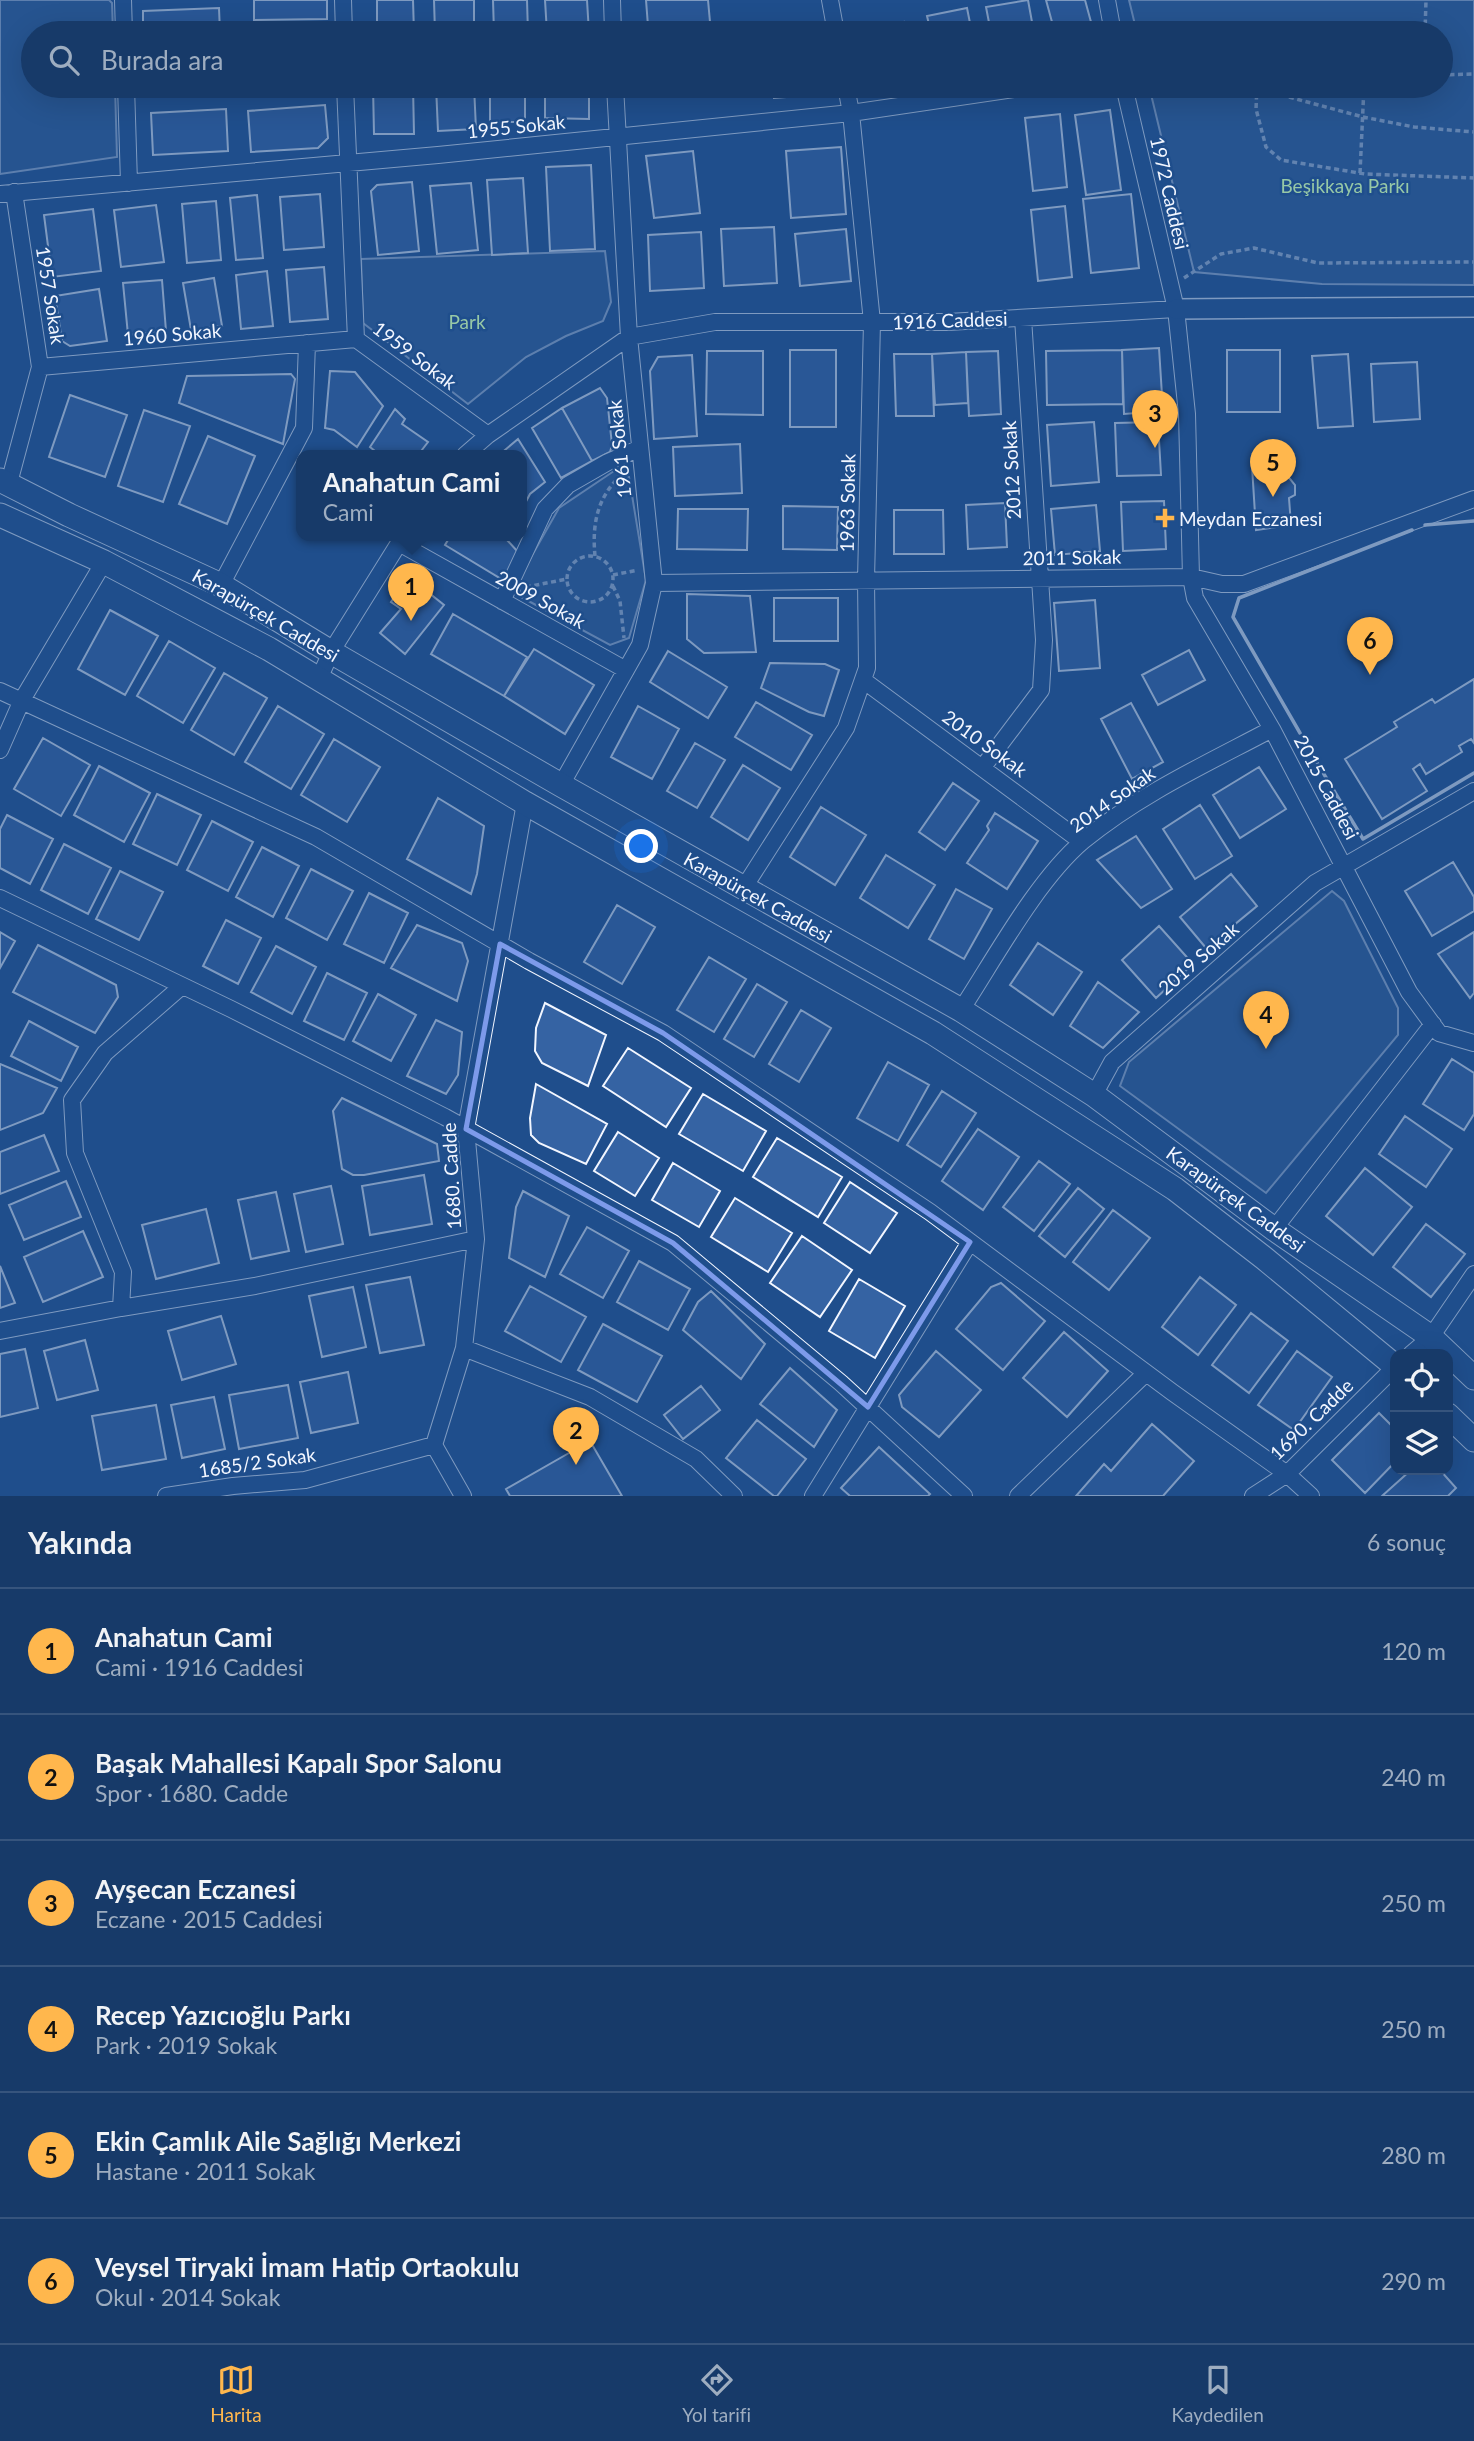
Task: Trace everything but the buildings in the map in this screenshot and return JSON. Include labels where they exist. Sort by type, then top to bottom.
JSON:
[{"type":"main road","name":"Karapürçek Caddesi","points":[[5,482],[69,515],[221,585],[561,785],[961,1010],[1094,1095],[1274,1228],[1431,1337],[1474,1378]]},
{"type":"main road","name":"Karapürçek Caddesi","points":[[0,515],[104,562],[269,649],[525,803],[933,1033],[1175,1189],[1390,1362]]},
{"type":"main road","points":[[1453,1420],[1474,1440]]},
{"type":"street","points":[[123,0],[124,21]]},
{"type":"street","points":[[343,0],[344,21]]},
{"type":"street","points":[[612,0],[613,21]]},
{"type":"street","points":[[830,0],[834,21]]},
{"type":"street","points":[[1107,0],[1111,21]]},
{"type":"street","points":[[126,98],[129,183]]},
{"type":"street","name":"1959 Sokak","points":[[345,98],[356,339],[488,435]]},
{"type":"street","name":"1961 Sokak","points":[[561,785],[640,645],[653,575],[629,337],[615,98]]},
{"type":"street","name":"1963 Sokak","points":[[743,889],[846,728],[867,668],[866,580],[872,322],[848,98]]},
{"type":"street","name":"1955 Sokak","points":[[7,193],[347,164],[617,137],[851,113],[953,98]]},
{"type":"street","name":"1972 Caddesi","points":[[1127,98],[1176,309]]},
{"type":"street","name":"1957 Sokak","points":[[5,482],[40,367],[7,193]]},
{"type":"street","name":"1916 Caddesi","points":[[471,450],[488,435],[629,337],[715,322],[948,321],[1176,309],[1474,307]]},
{"type":"street","name":"2015 Caddesi","points":[[1176,309],[1187,414],[1191,577],[1195,598],[1272,729],[1409,992],[1433,1024]]},
{"type":"street","name":"2012 Sokak","points":[[983,767],[1041,690],[1044,640],[1023,318]]},
{"type":"street","name":"1960 Sokak","points":[[40,367],[356,339]]},
{"type":"street","points":[[221,585],[304,428],[307,343]]},
{"type":"street","points":[[504,596],[545,509],[568,485],[608,462],[641,454]]},
{"type":"street","name":"2011 Sokak","points":[[653,575],[866,580],[1191,577],[1222,584],[1244,584],[1474,499]]},
{"type":"street","points":[[319,679],[331,652],[400,541]]},
{"type":"street","name":"2009 Sokak","points":[[405,541],[504,596],[626,670]]},
{"type":"street","points":[[0,750],[22,700],[104,562]]},
{"type":"street","name":"2010 Sokak","points":[[863,680],[1082,842]]},
{"type":"street","points":[[0,691],[316,837],[500,944],[663,1033],[930,1212],[1287,1474],[1311,1496]]},
{"type":"street","name":"2014 Sokak","points":[[961,1010],[1042,885],[1082,842],[1142,799],[1272,729]]},
{"type":"street","name":"2019 Sokak","points":[[1094,1095],[1112,1062],[1315,883],[1474,791]]},
{"type":"street","name":"1680. Cadde","points":[[434,1445],[464,1348],[476,1239],[466,1129],[525,803]]},
{"type":"street","points":[[0,898],[182,985],[466,1129],[673,1243],[868,1408],[964,1496]]},
{"type":"street","points":[[121,1308],[123,1272],[75,1153],[72,1100],[105,1053],[182,985]]},
{"type":"street","points":[[1274,1228],[1433,1024],[1439,1033],[1474,1043]]},
{"type":"street","points":[[0,1331],[256,1286],[476,1239]]},
{"type":"street","points":[[813,1496],[970,1242]]},
{"type":"street","points":[[1416,1349],[1431,1337],[1474,1274]]},
{"type":"street","points":[[464,1348],[590,1397],[696,1459],[734,1496]]},
{"type":"street","name":"1690. Cadde","points":[[1253,1496],[1287,1474],[1390,1371]]},
{"type":"street","points":[[1018,1496],[1146,1373]]},
{"type":"street","points":[[434,1445],[463,1496]]},
{"type":"street","name":"1685/2 Sokak","points":[[166,1496],[235,1491],[305,1479],[434,1445]]},
{"type":"path","points":[[1425,21],[1426,0]]},
{"type":"path","points":[[1453,75],[1474,74]]},
{"type":"path","points":[[1256,98],[1256,110],[1266,147],[1281,160],[1360,173],[1474,178]]},
{"type":"path","points":[[1295,98],[1363,117],[1414,127],[1474,132]]},
{"type":"path","points":[[1360,173],[1364,98]]},
{"type":"path","points":[[1171,287],[1221,254],[1254,248],[1318,263],[1474,262]]},
{"type":"path","points":[[595,556],[597,512],[602,497],[641,454]]},
{"type":"path","points":[[595,556],[608,564],[613,575],[612,586],[604,598],[589,602],[575,596],[570,590],[570,568],[580,558],[595,556]]},
{"type":"path","points":[[613,575],[653,575]]},
{"type":"path","points":[[504,596],[568,579]]},
{"type":"path","points":[[612,586],[620,601],[626,670]]},
{"type":"highlighted area","points":[[500,944],[663,1033],[970,1242],[868,1407],[673,1243],[466,1129]]},
{"type":"shaded area","points":[[0,0],[109,0],[112,3],[113,21],[21,21],[21,98],[115,98],[117,157],[0,174]]},
{"type":"shaded area","name":"Beşikkaya Parkı","points":[[1129,0],[1474,0],[1474,285],[1322,284],[1194,272],[1152,98],[1453,98],[1453,21],[1134,21]]},
{"type":"shaded area","name":"Park","points":[[605,251],[611,302],[603,321],[526,357],[468,404],[363,323],[361,259]]},
{"type":"shaded area","points":[[614,471],[629,477],[646,580],[629,638],[610,645],[521,597],[518,580],[559,508]]},
{"type":"shaded area","points":[[1332,891],[1344,901],[1398,1008],[1398,1035],[1266,1193],[1120,1086],[1129,1062]]},
{"type":"wall","points":[[1425,525],[1474,521]]},
{"type":"wall","points":[[1300,733],[1233,617],[1239,598],[1412,530]]},
{"type":"wall","points":[[1313,756],[1363,839],[1474,773]]},
{"type":"place","name":"Ayşecan Eczanesi","points":[[1155,448]]},
{"type":"place","name":"Ekin Çamlık Aile Sağlığı Merkezi","points":[[1273,497]]},
{"type":"place","name":"Meydan Eczanesi","points":[[1165,518]]},
{"type":"place","name":"Anahatun Cami","points":[[411,621]]},
{"type":"place","name":"Veysel Tiryaki İmam Hatip Ortaokulu","points":[[1370,675]]},
{"type":"place","name":"Recep Yazıcıoğlu Parkı","points":[[1266,1049]]},
{"type":"place","name":"Başak Mahallesi Kapalı Spor Salonu","points":[[576,1465]]}]
